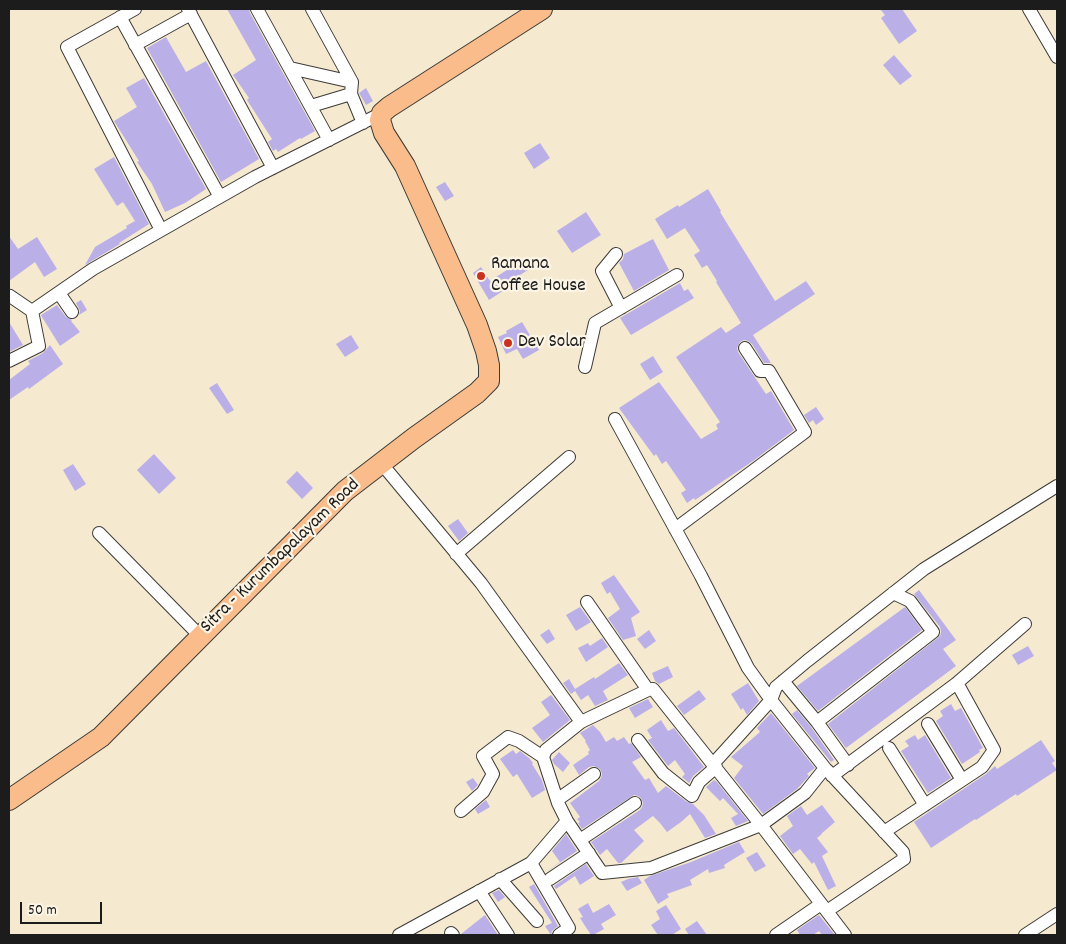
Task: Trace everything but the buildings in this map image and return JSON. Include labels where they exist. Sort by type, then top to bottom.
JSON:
[{"type":"main road","points":[[382,113],[409,93],[542,9]]},
{"type":"main road","name":"Sitra - Kurumbapalayam Road","points":[[9,800],[101,737],[345,491],[477,393],[489,381],[486,351],[473,316],[405,166],[384,133],[380,120],[382,113]]},
{"type":"street","points":[[135,9],[67,46],[161,230]]},
{"type":"street","points":[[258,9],[329,140]]},
{"type":"street","points":[[312,9],[352,88],[363,123]]},
{"type":"street","points":[[1029,9],[1057,57]]},
{"type":"street","points":[[135,45],[189,11],[273,168]]},
{"type":"street","points":[[120,17],[220,197]]},
{"type":"street","points":[[290,68],[352,88]]},
{"type":"street","points":[[311,106],[352,88]]},
{"type":"street","points":[[32,312],[93,269],[161,230],[273,168],[382,113]]},
{"type":"street","points":[[616,254],[602,271],[621,308]]},
{"type":"street","points":[[585,368],[596,323],[677,276]]},
{"type":"street","points":[[59,293],[72,312]]},
{"type":"street","points":[[9,296],[32,312],[39,346],[9,361]]},
{"type":"street","points":[[675,529],[805,432],[769,371],[760,371],[745,348]]},
{"type":"street","points":[[615,419],[748,668],[771,700],[829,772],[903,852],[904,859],[776,935]]},
{"type":"street","points":[[456,554],[570,458]]},
{"type":"street","points":[[381,463],[481,583],[581,722]]},
{"type":"street","points":[[638,740],[663,773],[692,796],[699,782],[771,700],[776,687],[783,681],[924,568],[1057,486]]},
{"type":"street","points":[[99,533],[200,637]]},
{"type":"street","points":[[817,722],[932,632],[910,601],[894,592]]},
{"type":"street","points":[[587,602],[648,690]]},
{"type":"street","points":[[461,811],[484,792],[493,774],[483,756],[508,738],[519,741],[543,757],[557,800],[567,821],[602,873],[651,868],[761,825],[805,793],[829,772],[848,764],[957,683],[1025,624]]},
{"type":"street","points":[[783,681],[848,764]]},
{"type":"street","points":[[884,832],[982,767],[994,750],[957,683]]},
{"type":"street","points":[[543,757],[546,750],[581,722],[653,689],[845,935]]},
{"type":"street","points":[[928,724],[962,780]]},
{"type":"street","points":[[889,748],[925,805]]},
{"type":"street","points":[[557,800],[594,774]]},
{"type":"street","points":[[580,840],[635,803]]},
{"type":"street","points":[[399,935],[531,863],[567,821]]},
{"type":"street","points":[[550,879],[589,853]]},
{"type":"street","points":[[531,863],[569,928],[559,935]]},
{"type":"street","points":[[500,880],[537,922]]},
{"type":"street","points":[[479,891],[508,935]]},
{"type":"street","points":[[1025,935],[1057,914]]},
{"type":"place","name":"Ramana Coffee House","points":[[481,276]]},
{"type":"place","name":"Dev Solar","points":[[508,343]]}]
